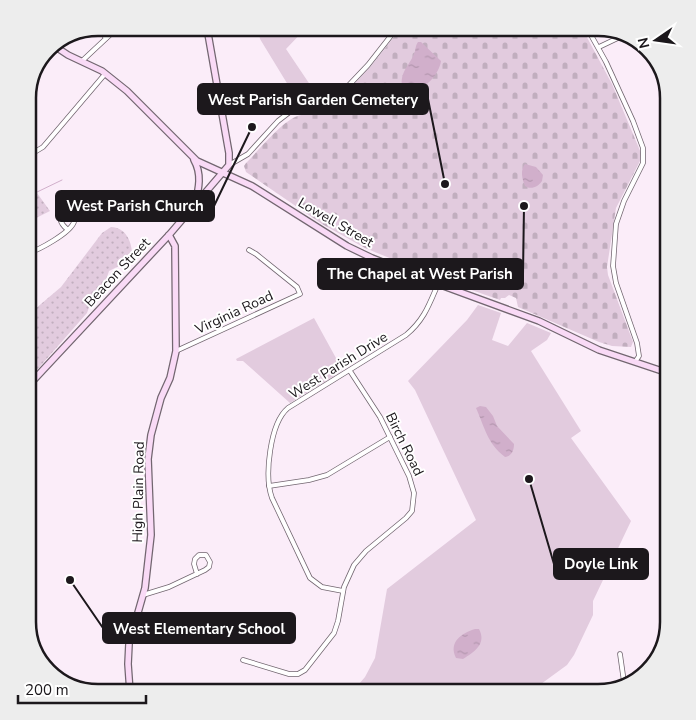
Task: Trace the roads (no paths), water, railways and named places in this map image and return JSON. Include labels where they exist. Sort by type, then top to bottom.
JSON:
[{"type":"main road","points":[[208,36],[229,153],[229,165]]},
{"type":"main road","name":"Lowell Street","points":[[61,50],[105,74],[127,91],[191,156],[208,167],[252,186],[347,246],[372,258],[539,322],[599,350],[660,370]]},
{"type":"main road","points":[[191,156],[198,166],[199,174],[199,186],[194,207]]},
{"type":"main road","name":"Beacon Street","points":[[36,377],[169,235],[229,165]]},
{"type":"main road","name":"High Plain Road","points":[[129,684],[129,644],[143,595],[151,535],[148,459],[151,435],[170,378],[176,351],[175,246],[169,235]]},
{"type":"street","points":[[82,61],[108,36]]},
{"type":"street","points":[[229,165],[248,154],[291,111],[326,108],[368,65],[391,36]]},
{"type":"street","points":[[592,36],[633,120],[643,148],[644,156],[640,171],[624,201],[616,224],[613,266],[616,283],[639,349],[639,356],[635,362]]},
{"type":"street","points":[[598,47],[616,39]]},
{"type":"street","points":[[36,151],[43,147],[105,74]]},
{"type":"street","points":[[36,250],[40,249],[67,229],[73,224],[75,219],[73,215],[66,212],[60,218],[61,223],[67,229]]},
{"type":"street","name":"Virginia Road","points":[[176,351],[300,294],[298,287],[249,250]]},
{"type":"street","name":"West Parish Drive","points":[[343,591],[322,587],[310,578],[272,498],[269,486],[275,429],[280,418],[288,408],[415,328],[424,315],[438,284]]},
{"type":"street","name":"Birch Road","points":[[243,660],[289,674],[303,672],[334,633],[343,591],[348,576],[357,560],[404,521],[412,511],[414,488],[375,407],[350,370]]},
{"type":"street","points":[[269,486],[309,480],[327,475],[390,437]]},
{"type":"street","points":[[143,595],[163,589],[197,574],[207,569],[210,565],[206,555],[200,555],[195,559],[194,564],[197,574]]},
{"type":"street","points":[[620,654],[623,678]]},
{"type":"water","points":[[418,42],[421,42],[441,61],[432,79],[414,90],[402,86],[402,77]]},
{"type":"water","points":[[525,164],[536,167],[543,175],[542,181],[532,188],[525,186],[523,180],[522,169]]},
{"type":"water","points":[[480,406],[486,407],[493,416],[497,426],[514,444],[511,454],[505,457],[490,441],[476,408]]},
{"type":"water","points":[[479,629],[481,634],[478,647],[463,659],[456,658],[454,652],[455,643],[465,633]]},
{"type":"waterway","points":[[36,193],[62,180]]},
{"type":"place","name":"West Parish Church","points":[[252,127]]},
{"type":"place","name":"West Parish Garden Cemetery","points":[[445,184]]},
{"type":"place","name":"The Chapel at West Parish","points":[[524,206]]},
{"type":"place","name":"Doyle Link","points":[[529,479]]},
{"type":"place","name":"West Elementary School","points":[[70,580]]}]
